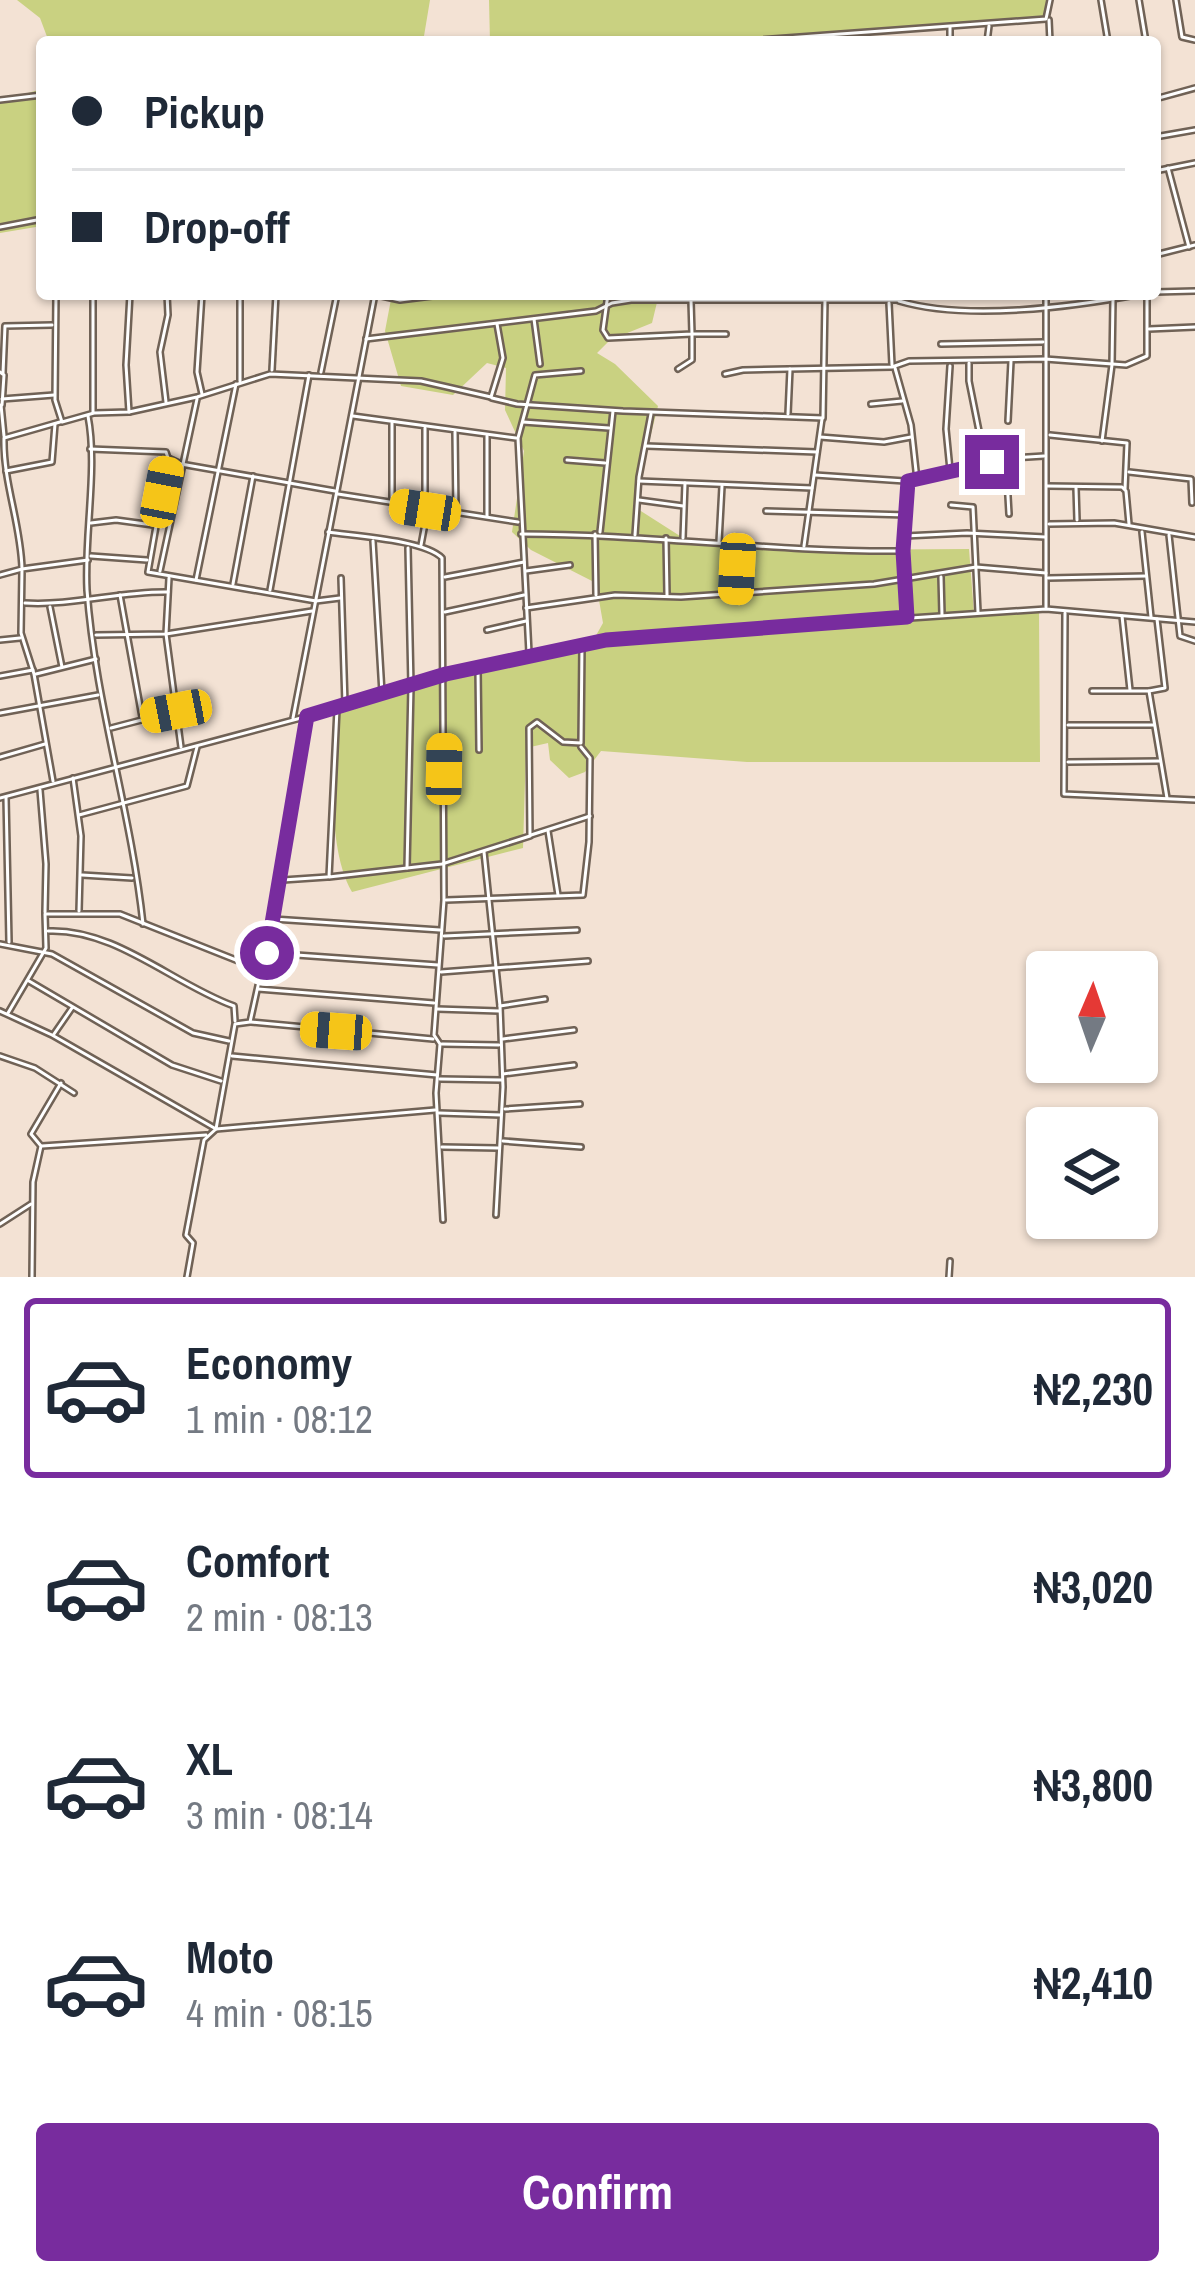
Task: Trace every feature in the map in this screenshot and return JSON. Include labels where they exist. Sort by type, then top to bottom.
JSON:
[{"type":"street","points":[[1050,0],[1050,36]]},
{"type":"street","points":[[1101,0],[1107,36]]},
{"type":"street","points":[[1139,0],[1145,36]]},
{"type":"street","points":[[1176,0],[1182,37],[1194,39]]},
{"type":"street","points":[[827,36],[1049,17]]},
{"type":"street","points":[[988,36],[989,23]]},
{"type":"street","points":[[950,25],[950,36]]},
{"type":"street","points":[[904,36],[905,29]]},
{"type":"street","points":[[1161,97],[1195,88]]},
{"type":"street","points":[[0,100],[36,96]]},
{"type":"street","points":[[1161,136],[1195,130]]},
{"type":"street","points":[[1161,170],[1195,163]]},
{"type":"street","points":[[1161,253],[1192,246],[1168,168]]},
{"type":"street","points":[[0,227],[36,220]]},
{"type":"street","points":[[1161,292],[1195,290]]},
{"type":"street","points":[[56,300],[55,395],[62,422]]},
{"type":"street","points":[[93,300],[88,599],[142,924]]},
{"type":"street","points":[[129,412],[130,300]]},
{"type":"street","points":[[166,404],[160,352],[167,300]]},
{"type":"street","points":[[160,574],[181,464],[200,397],[202,300]]},
{"type":"street","points":[[196,580],[238,382],[241,300]]},
{"type":"street","points":[[272,374],[276,300]]},
{"type":"street","points":[[321,374],[336,300]]},
{"type":"street","points":[[292,720],[374,300]]},
{"type":"street","points":[[607,300],[604,335],[608,338],[726,334]]},
{"type":"street","points":[[366,339],[606,308],[620,300]]},
{"type":"street","points":[[678,369],[692,360],[691,300]]},
{"type":"street","points":[[804,548],[823,418],[825,300]]},
{"type":"street","points":[[889,300],[893,367],[912,436],[917,480]]},
{"type":"street","points":[[909,300],[947,310],[1045,308],[1105,300]]},
{"type":"street","points":[[1046,300],[1046,609]]},
{"type":"street","points":[[1102,441],[1112,365],[1113,300]]},
{"type":"street","points":[[724,374],[893,367],[909,361],[1137,363],[1147,356],[1145,300]]},
{"type":"street","points":[[534,319],[540,364]]},
{"type":"street","points":[[490,397],[503,358],[497,324]]},
{"type":"street","points":[[54,783],[34,672],[22,638],[22,546],[4,472],[1,372],[5,326],[56,325]]},
{"type":"street","points":[[1147,329],[1195,327]]},
{"type":"street","points":[[368,329],[378,336]]},
{"type":"street","points":[[940,344],[1045,342]]},
{"type":"street","points":[[1008,421],[1011,359]]},
{"type":"street","points":[[970,362],[980,436]]},
{"type":"street","points":[[950,363],[946,429],[950,472]]},
{"type":"street","points":[[788,415],[790,369]]},
{"type":"street","points":[[529,655],[518,438],[537,374],[581,371]]},
{"type":"street","points":[[4,438],[91,414],[129,412],[200,397],[272,374],[428,382],[526,405],[823,418]]},
{"type":"street","points":[[270,592],[310,374]]},
{"type":"street","points":[[1,403],[55,395]]},
{"type":"street","points":[[871,404],[904,400]]},
{"type":"street","points":[[596,596],[597,534],[613,410]]},
{"type":"street","points":[[635,535],[651,412]]},
{"type":"street","points":[[352,416],[518,438]]},
{"type":"street","points":[[392,422],[392,505]]},
{"type":"street","points":[[522,422],[610,428]]},
{"type":"street","points":[[4,472],[52,462],[55,424]]},
{"type":"street","points":[[421,547],[426,510],[425,427]]},
{"type":"street","points":[[455,430],[456,514]]},
{"type":"street","points":[[487,434],[487,518]]},
{"type":"street","points":[[1048,435],[1126,442],[1130,526]]},
{"type":"street","points":[[820,437],[884,442],[912,436]]},
{"type":"street","points":[[646,446],[817,452]]},
{"type":"street","points":[[88,449],[166,452],[148,572],[316,601],[340,598]]},
{"type":"street","points":[[815,475],[908,481],[1006,459],[1046,456]]},
{"type":"street","points":[[168,458],[392,505],[520,522]]},
{"type":"street","points":[[1006,459],[1009,514]]},
{"type":"street","points":[[567,460],[607,464]]},
{"type":"street","points":[[1127,472],[1191,478],[1192,503]]},
{"type":"street","points":[[233,586],[253,476]]},
{"type":"street","points":[[639,481],[812,488]]},
{"type":"street","points":[[907,617],[903,551],[908,481]]},
{"type":"street","points":[[683,540],[685,483]]},
{"type":"street","points":[[719,542],[722,484]]},
{"type":"street","points":[[1047,486],[1125,489]]},
{"type":"street","points":[[1076,486],[1077,523]]},
{"type":"street","points":[[638,500],[684,506]]},
{"type":"street","points":[[951,505],[972,506],[978,614]]},
{"type":"street","points":[[766,511],[907,515]]},
{"type":"street","points":[[89,523],[116,520],[155,526]]},
{"type":"street","points":[[1047,524],[1130,526],[1195,537]]},
{"type":"street","points":[[1092,691],[1166,688],[1142,530]]},
{"type":"street","points":[[328,532],[441,554],[446,674],[444,900],[435,1006],[443,1220]]},
{"type":"street","points":[[521,534],[635,535],[903,551]]},
{"type":"street","points":[[1169,534],[1182,638],[1195,641]]},
{"type":"street","points":[[905,536],[1047,537]]},
{"type":"street","points":[[666,538],[667,596]]},
{"type":"street","points":[[373,539],[382,694]]},
{"type":"street","points":[[736,594],[738,544]]},
{"type":"street","points":[[407,870],[412,686],[408,545]]},
{"type":"street","points":[[0,574],[88,558],[149,560]]},
{"type":"street","points":[[443,578],[524,561]]},
{"type":"street","points":[[525,572],[570,566]]},
{"type":"street","points":[[526,608],[596,596],[736,594],[874,584],[976,567],[1046,575],[1146,576]]},
{"type":"street","points":[[941,573],[942,617]]},
{"type":"street","points":[[170,576],[166,634],[181,748]]},
{"type":"street","points":[[340,578],[345,705]]},
{"type":"street","points":[[23,603],[50,605],[119,593],[168,592]]},
{"type":"street","points":[[119,593],[142,718]]},
{"type":"street","points":[[443,612],[525,595]]},
{"type":"street","points":[[50,605],[62,668]]},
{"type":"street","points":[[9,944],[3,798],[446,674],[625,637],[907,617],[1046,609],[1195,622]]},
{"type":"street","points":[[94,635],[166,634],[314,610]]},
{"type":"street","points":[[1065,611],[1065,795],[1195,800]]},
{"type":"street","points":[[1122,614],[1130,691]]},
{"type":"street","points":[[487,630],[526,621]]},
{"type":"street","points":[[0,640],[22,638]]},
{"type":"street","points":[[444,900],[584,896],[590,758],[580,745],[582,645]]},
{"type":"street","points":[[0,676],[97,659]]},
{"type":"street","points":[[478,667],[479,751]]},
{"type":"street","points":[[1150,691],[1168,799]]},
{"type":"street","points":[[0,713],[101,694]]},
{"type":"street","points":[[329,877],[337,708]]},
{"type":"street","points":[[110,729],[176,711]]},
{"type":"street","points":[[250,1022],[267,953],[307,716]]},
{"type":"street","points":[[530,836],[530,725],[537,722],[563,742],[580,745]]},
{"type":"street","points":[[1066,725],[1156,725]]},
{"type":"street","points":[[0,758],[47,744]]},
{"type":"street","points":[[79,815],[188,787],[197,746]]},
{"type":"street","points":[[1066,762],[1162,760]]},
{"type":"street","points":[[73,778],[79,815],[79,912]]},
{"type":"street","points":[[7,1015],[46,948],[46,864],[39,787]]},
{"type":"street","points":[[280,880],[442,864],[590,816]]},
{"type":"street","points":[[548,831],[558,897]]},
{"type":"street","points":[[484,850],[500,1009],[503,1112],[496,1215]]},
{"type":"street","points":[[80,875],[136,879]]},
{"type":"street","points":[[45,914],[113,913],[246,964],[264,962]]},
{"type":"street","points":[[273,919],[442,933],[577,930]]},
{"type":"street","points":[[46,932],[67,930],[122,948],[182,985],[234,1006],[236,1024],[217,1129]]},
{"type":"street","points":[[0,944],[41,951],[193,1033],[231,1042]]},
{"type":"street","points":[[267,953],[440,969],[588,961]]},
{"type":"street","points":[[27,981],[172,1065],[223,1082]]},
{"type":"street","points":[[258,988],[500,1009],[544,999]]},
{"type":"street","points":[[52,1035],[73,1006]]},
{"type":"street","points":[[0,1011],[52,1035],[217,1129]]},
{"type":"street","points":[[236,1024],[438,1041],[501,1042],[574,1030]]},
{"type":"street","points":[[0,1056],[35,1068],[74,1093]]},
{"type":"street","points":[[230,1056],[438,1077],[502,1077],[574,1065]]},
{"type":"street","points":[[32,1277],[32,1203],[40,1146],[31,1134],[61,1083]]},
{"type":"street","points":[[40,1146],[580,1104]]},
{"type":"street","points":[[188,1277],[193,1243],[186,1235],[207,1135]]},
{"type":"street","points":[[440,1148],[581,1147]]},
{"type":"street","points":[[0,1224],[32,1203]]},
{"type":"street","points":[[949,1277],[950,1261]]},
{"type":"green space","points":[[17,0],[430,0],[424,36],[47,36],[40,18]]},
{"type":"green space","points":[[489,0],[1047,0],[1048,21],[853,36],[490,36]]},
{"type":"green space","points":[[36,91],[36,227],[0,233],[0,101]]},
{"type":"green space","points":[[391,300],[658,300],[652,323],[610,340],[597,353],[658,406],[633,506],[691,543],[813,550],[969,549],[974,614],[1039,610],[1040,762],[747,762],[601,751],[585,772],[569,778],[550,760],[548,743],[526,748],[523,848],[352,892],[335,829],[335,711],[490,667],[589,648],[603,623],[596,583],[531,550],[512,532],[524,451],[505,410],[506,368],[487,363],[453,395],[401,386],[385,331]]},
{"type":"route","points":[[267,953],[307,716],[446,674],[606,640],[907,617],[903,551],[908,481],[992,462]]}]
